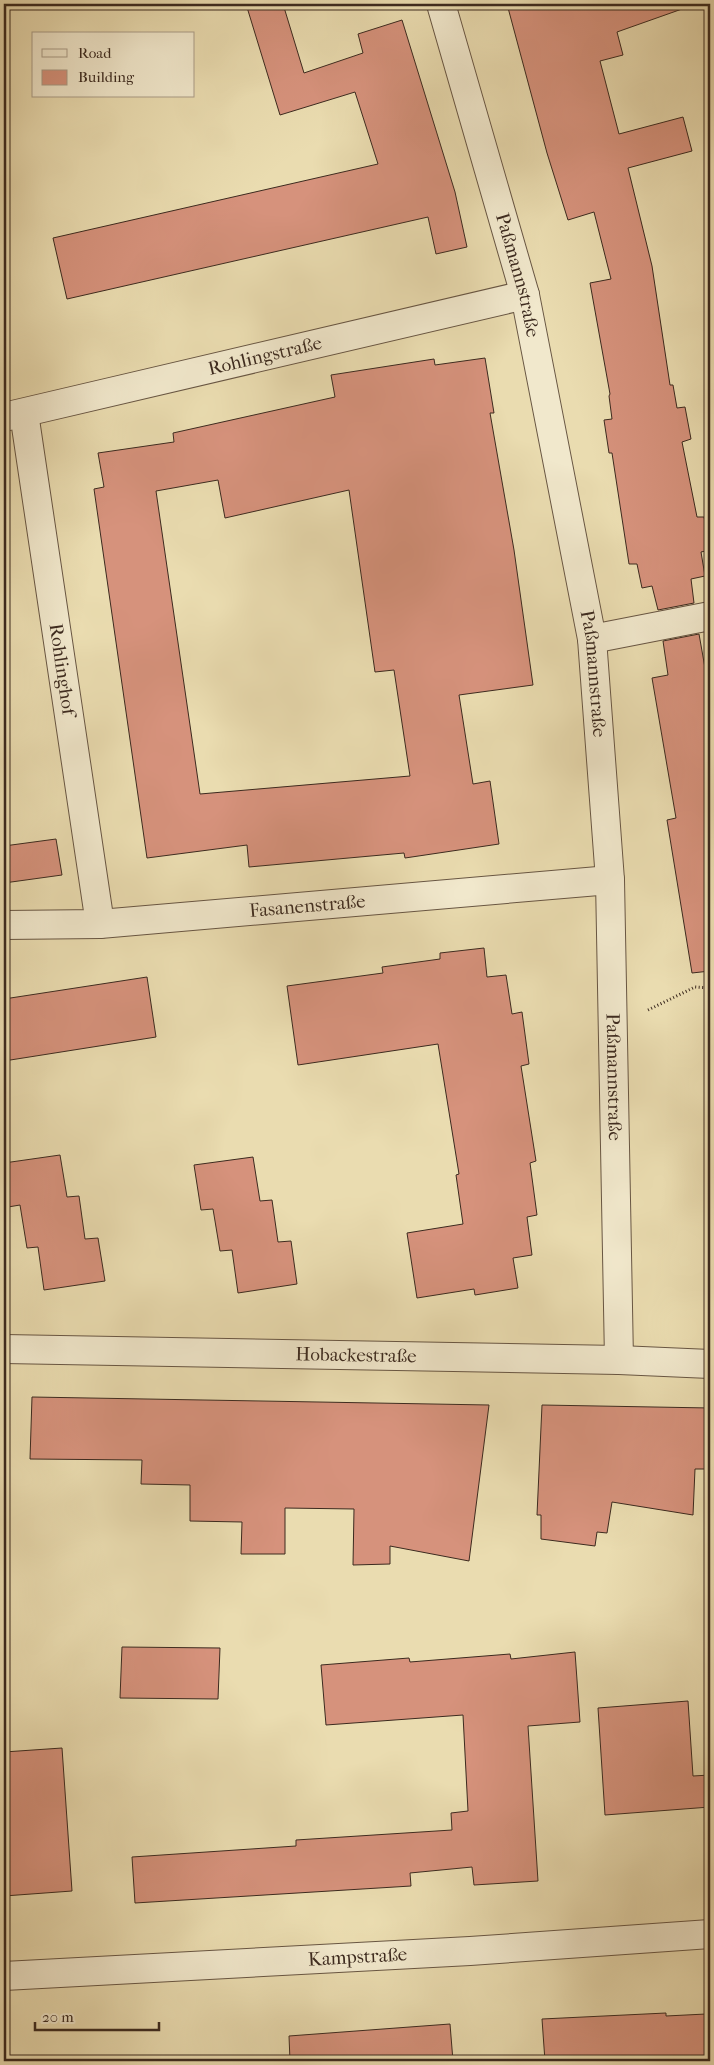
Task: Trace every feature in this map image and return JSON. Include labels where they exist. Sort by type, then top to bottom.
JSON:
[{"type":"street","name":"Paßmannstraße","points":[[441,4],[525,296],[592,639],[610,880],[619,1360]]},
{"type":"street","name":"Rohlingstraße","points":[[14,415],[525,296]]},
{"type":"street","name":"Rohlinghof","points":[[14,415],[100,924]]},
{"type":"street","points":[[592,639],[710,616]]},
{"type":"street","name":"Fasanenstraße","points":[[4,925],[100,924],[610,880]]},
{"type":"street","name":"Hobackestraße","points":[[4,1349],[619,1360],[710,1364]]},
{"type":"street","name":"Kampstraße","points":[[4,1976],[470,1951],[710,1934]]},
{"type":"path","points":[[614,1027],[695,987],[710,988]]},
{"type":"building","points":[[246,4],[283,4],[304,73],[363,53],[358,34],[402,20],[455,192],[467,247],[436,254],[428,217],[67,299],[53,238],[378,164],[355,92],[280,115]]},
{"type":"building","points":[[507,4],[681,4],[682,9],[617,32],[623,55],[600,61],[619,134],[683,117],[692,151],[628,168],[652,266],[670,385],[673,385],[677,408],[685,407],[691,439],[682,442],[697,517],[704,517],[710,550],[701,552],[705,576],[691,579],[694,603],[658,610],[652,586],[642,588],[637,564],[629,564],[612,453],[609,453],[604,420],[612,419],[610,394],[590,283],[611,279],[594,212],[568,220],[547,153]]},
{"type":"building","points":[[485,358],[494,413],[490,413],[514,550],[533,685],[459,695],[473,784],[490,781],[499,844],[405,858],[404,853],[249,867],[247,845],[147,858],[94,489],[104,487],[98,453],[174,442],[173,433],[335,397],[331,375],[434,359],[435,365]],"holes":[[[218,480],[225,518],[349,490],[375,672],[394,670],[410,776],[200,794],[156,491]]]},
{"type":"building","points":[[699,634],[705,668],[710,667],[710,971],[692,973],[667,820],[676,818],[652,678],[668,675],[663,641]]},
{"type":"building","points":[[56,839],[62,875],[4,883],[4,846]]},
{"type":"building","points":[[484,948],[487,977],[506,975],[512,1014],[522,1012],[529,1064],[521,1066],[536,1161],[530,1163],[537,1215],[527,1217],[532,1255],[513,1258],[518,1288],[475,1295],[474,1289],[417,1298],[407,1233],[463,1224],[456,1175],[459,1174],[438,1044],[298,1065],[287,986],[383,973],[382,967],[440,959],[440,953]]},
{"type":"building","points":[[147,977],[156,1037],[4,1061],[4,999]]},
{"type":"building","points":[[60,1155],[67,1197],[79,1196],[85,1239],[98,1238],[105,1281],[44,1290],[38,1247],[27,1248],[20,1205],[8,1207],[4,1182],[4,1163]]},
{"type":"building","points":[[253,1157],[260,1201],[272,1200],[278,1242],[291,1241],[297,1284],[238,1293],[232,1250],[220,1251],[213,1209],[201,1210],[194,1165]]},
{"type":"building","points":[[32,1397],[489,1405],[469,1561],[390,1546],[390,1564],[353,1565],[354,1509],[285,1508],[285,1554],[241,1554],[242,1522],[190,1521],[190,1485],[141,1484],[142,1460],[30,1459]]},
{"type":"building","points":[[542,1405],[710,1408],[710,1469],[695,1469],[693,1515],[612,1502],[607,1533],[597,1532],[595,1546],[541,1539],[541,1515],[537,1515]]},
{"type":"building","points":[[122,1647],[220,1648],[218,1699],[120,1698]]},
{"type":"building","points":[[575,1652],[580,1722],[528,1726],[538,1881],[474,1885],[472,1867],[410,1873],[411,1886],[135,1903],[132,1857],[296,1846],[296,1840],[452,1830],[451,1813],[468,1811],[463,1715],[326,1725],[321,1665],[409,1658],[410,1662],[510,1654],[511,1659]]},
{"type":"building","points":[[688,1701],[693,1776],[710,1775],[710,1807],[605,1815],[598,1708]]},
{"type":"building","points":[[62,1748],[72,1891],[4,1896],[4,1752]]},
{"type":"building","points":[[666,2013],[666,2016],[706,2014],[708,2061],[545,2061],[542,2019]]},
{"type":"building","points":[[450,2024],[453,2061],[290,2061],[289,2036]]}]
